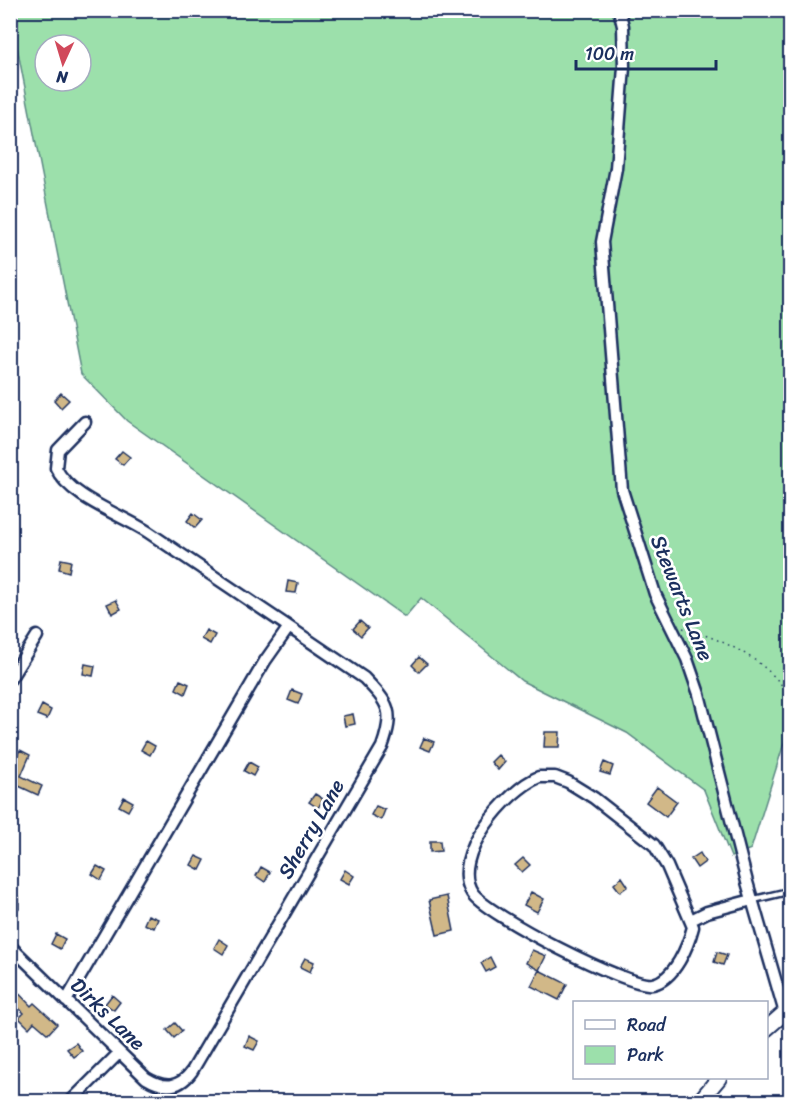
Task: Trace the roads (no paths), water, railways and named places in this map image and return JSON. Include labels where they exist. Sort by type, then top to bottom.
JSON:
[{"type":"street","name":"Stewarts Lane","points":[[619,10],[623,26],[624,67],[616,168],[602,242],[621,490],[655,594],[687,659],[699,694],[752,900],[788,1010]]},
{"type":"street","name":"Sherry Lane","points":[[85,422],[58,450],[56,468],[67,483],[97,504],[145,530],[364,678],[383,698],[389,709],[389,728],[382,747],[188,1077]]},
{"type":"street","points":[[66,1000],[265,661],[288,627]]},
{"type":"street","points":[[10,679],[37,636]]},
{"type":"street","points":[[539,777],[555,777],[568,782],[633,827],[654,845],[691,920],[690,937],[682,957],[666,977],[654,984],[636,983],[566,953],[489,910],[470,891],[467,874],[470,858],[479,838],[503,801],[515,790],[539,777]]},
{"type":"street","points":[[691,920],[707,912],[752,900]]},
{"type":"street","name":"Dirks Lane","points":[[10,946],[146,1078],[157,1085],[169,1087],[188,1077]]},
{"type":"street","points":[[768,1027],[788,1010]]},
{"type":"street","points":[[70,1101],[119,1053]]},
{"type":"street","points":[[699,1101],[717,1079]]},
{"type":"lane","points":[[752,900],[790,891]]}]
